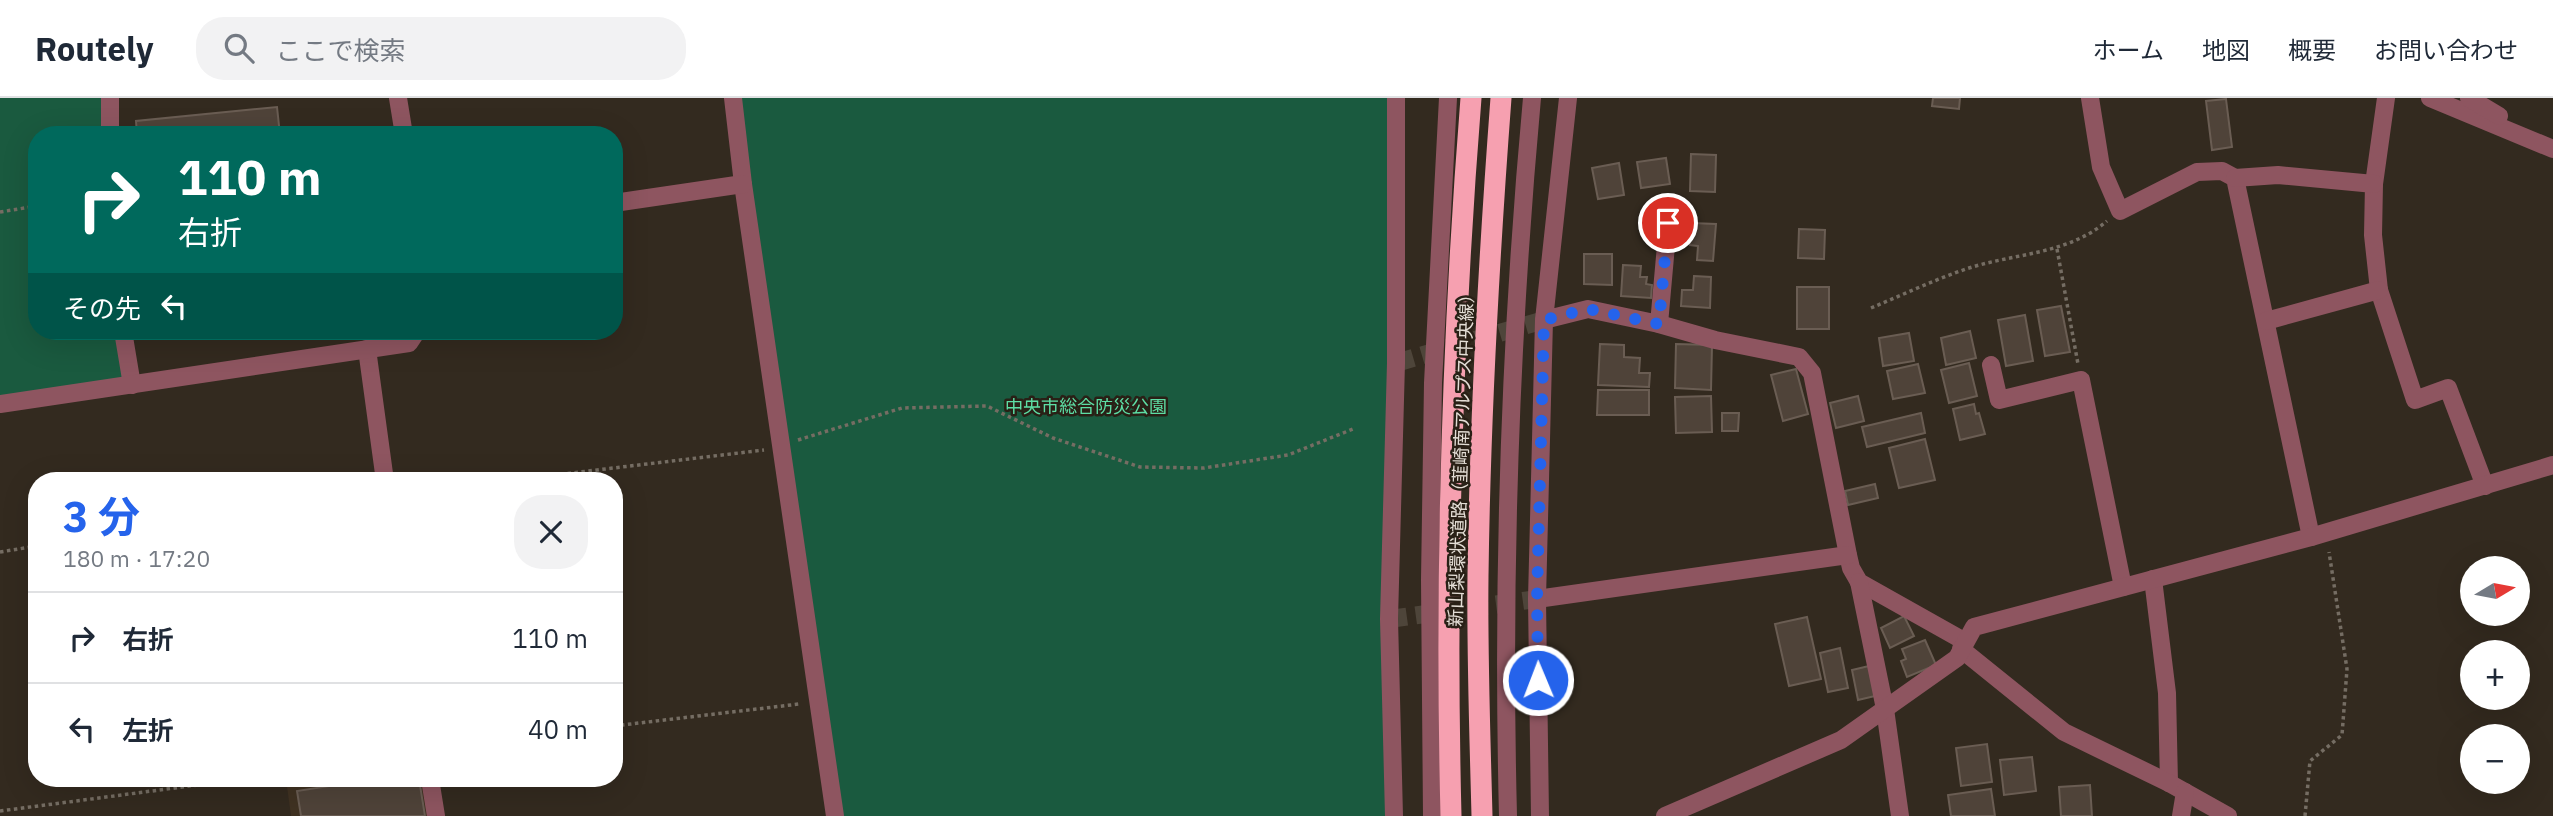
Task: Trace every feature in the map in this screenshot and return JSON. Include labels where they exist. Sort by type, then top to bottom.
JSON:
[{"type":"highway","name":"新山梨環状道路（韮崎南アルプス中央線）","points":[[1451,816],[1448,583],[1452,430],[1458,284],[1471,98]]},
{"type":"highway","name":"新山梨環状道路（韮崎南アルプス中央線）","points":[[1482,816],[1478,579],[1481,433],[1501,98]]},
{"type":"street","points":[[110,98],[110,126]]},
{"type":"street","points":[[398,98],[403,126]]},
{"type":"street","points":[[733,98],[743,184],[835,816]]},
{"type":"street","points":[[1394,816],[1389,619],[1396,363],[1396,98]]},
{"type":"street","points":[[1432,816],[1430,580],[1433,383],[1448,98]]},
{"type":"street","points":[[1508,816],[1505,699],[1509,446],[1522,199],[1532,98]]},
{"type":"street","points":[[1540,816],[1537,599],[1544,320],[1569,98]]},
{"type":"street","points":[[2090,98],[2101,167],[2120,211],[2197,172],[2222,172],[2235,178],[2278,175],[2374,184]]},
{"type":"street","points":[[2386,98],[2374,184],[2373,234],[2379,290],[2416,400],[2448,388],[2485,486]]},
{"type":"street","points":[[2430,98],[2553,148]]},
{"type":"street","points":[[2469,98],[2553,148]]},
{"type":"street","points":[[2235,178],[2266,321],[2318,535]]},
{"type":"street","points":[[623,202],[743,184]]},
{"type":"street","points":[[1659,324],[1668,223]]},
{"type":"street","points":[[2266,321],[2379,290]]},
{"type":"street","points":[[1544,320],[1588,309],[1799,357],[1812,373],[1848,555],[1858,582],[1885,709],[1900,816]]},
{"type":"street","points":[[124,340],[132,385]]},
{"type":"street","points":[[0,404],[409,343],[411,340]]},
{"type":"street","points":[[367,349],[384,472]]},
{"type":"street","points":[[1991,365],[1999,400],[2081,380],[2123,587]]},
{"type":"street","points":[[1665,816],[1841,740],[1957,658],[1974,627],[2318,535],[2553,465]]},
{"type":"street","points":[[1537,599],[1848,555]]},
{"type":"street","points":[[2153,579],[2167,693],[2169,783]]},
{"type":"street","points":[[1858,582],[1963,645],[2064,732],[2169,783],[2228,816]]},
{"type":"street","points":[[431,787],[436,816]]},
{"type":"street","points":[[2181,816],[2185,792]]},
{"type":"path","points":[[0,212],[28,207]]},
{"type":"path","points":[[1871,308],[1967,268],[2057,248],[2097,229],[2120,211]]},
{"type":"path","points":[[2057,248],[2081,380]]},
{"type":"path","points":[[581,472],[782,448],[802,438],[902,408],[987,406],[1053,438],[1140,467],[1204,468],[1288,455],[1353,429]]},
{"type":"path","points":[[2305,816],[2310,761],[2342,735],[2347,669],[2318,535]]},
{"type":"path","points":[[0,552],[28,547]]},
{"type":"path","points":[[623,725],[819,702]]},
{"type":"path","points":[[0,811],[182,787]]},
{"type":"shaded area","points":[[287,787],[431,787],[436,816],[291,816]]},
{"type":"green space","points":[[0,98],[107,98],[109,126],[28,126],[28,340],[123,340],[123,380],[0,399]]},
{"type":"green space","name":"中央市総合防災公園","points":[[733,98],[1396,98],[1394,816],[835,816]]},
{"type":"building","points":[[1933,98],[1960,98],[1959,109],[1932,106]]},
{"type":"building","points":[[2226,99],[2232,147],[2212,150],[2206,101]]},
{"type":"building","points":[[277,107],[279,126],[136,126],[136,121]]},
{"type":"building","points":[[1691,154],[1716,155],[1715,192],[1690,191]]},
{"type":"building","points":[[1666,158],[1670,184],[1641,188],[1637,162]]},
{"type":"building","points":[[1619,163],[1624,195],[1598,199],[1592,168]]},
{"type":"building","points":[[1691,223],[1716,224],[1713,261],[1697,260],[1698,246],[1690,245]]},
{"type":"building","points":[[1799,229],[1825,230],[1824,259],[1798,258]]},
{"type":"building","points":[[1584,254],[1612,254],[1612,285],[1584,284]]},
{"type":"building","points":[[1623,265],[1641,266],[1640,277],[1647,277],[1646,284],[1652,285],[1651,298],[1621,296]]},
{"type":"building","points":[[1694,276],[1711,277],[1710,308],[1681,306],[1682,290],[1693,290]]},
{"type":"building","points":[[1797,287],[1829,287],[1829,329],[1797,329]]},
{"type":"building","points":[[2061,306],[2070,352],[2045,356],[2037,310]]},
{"type":"building","points":[[2025,315],[2033,361],[2006,366],[1998,320]]},
{"type":"building","points":[[1970,331],[1976,358],[1946,365],[1941,338]]},
{"type":"building","points":[[1909,333],[1914,361],[1883,366],[1879,338]]},
{"type":"building","points":[[1600,344],[1624,345],[1624,357],[1640,358],[1639,373],[1650,373],[1649,387],[1598,385]]},
{"type":"building","points":[[1676,344],[1712,345],[1711,390],[1675,388]]},
{"type":"building","points":[[1969,363],[1977,396],[1949,403],[1941,370]]},
{"type":"building","points":[[1918,364],[1925,393],[1893,399],[1887,371]]},
{"type":"building","points":[[1796,369],[1808,414],[1783,421],[1771,375]]},
{"type":"building","points":[[1598,390],[1649,390],[1649,415],[1597,415]]},
{"type":"building","points":[[1711,396],[1712,432],[1676,433],[1675,397]]},
{"type":"building","points":[[1858,396],[1864,421],[1836,428],[1830,403]]},
{"type":"building","points":[[1974,404],[1985,434],[1960,440],[1953,409]]},
{"type":"building","points":[[1722,413],[1739,413],[1738,431],[1722,431]]},
{"type":"building","points":[[1921,413],[1925,433],[1867,447],[1862,427]]},
{"type":"building","points":[[1925,439],[1935,480],[1899,488],[1889,448]]},
{"type":"building","points":[[1875,484],[1878,498],[1848,505],[1845,491]]},
{"type":"building","points":[[1904,616],[1914,636],[1890,648],[1881,628]]},
{"type":"building","points":[[1807,617],[1821,679],[1789,686],[1775,624]]},
{"type":"building","points":[[1925,640],[1936,665],[1907,677],[1901,661],[1906,659],[1902,649]]},
{"type":"building","points":[[1840,648],[1848,688],[1828,692],[1820,653]]},
{"type":"building","points":[[1869,666],[1875,696],[1858,700],[1852,670]]},
{"type":"building","points":[[1987,744],[1992,782],[1961,786],[1956,748]]},
{"type":"building","points":[[2032,757],[2036,791],[2004,795],[2000,760]]},
{"type":"building","points":[[2090,785],[2092,816],[2061,816],[2059,787]]},
{"type":"building","points":[[323,787],[420,787],[425,816],[301,816],[297,791]]},
{"type":"building","points":[[1991,789],[1995,816],[1951,816],[1948,795]]},
{"type":"tunnel","points":[[1396,363],[1544,320]]},
{"type":"tunnel","points":[[1389,619],[1537,599]]},
{"type":"route","points":[[1538,680],[1537,599],[1544,320],[1588,309],[1659,324],[1668,223]]}]
